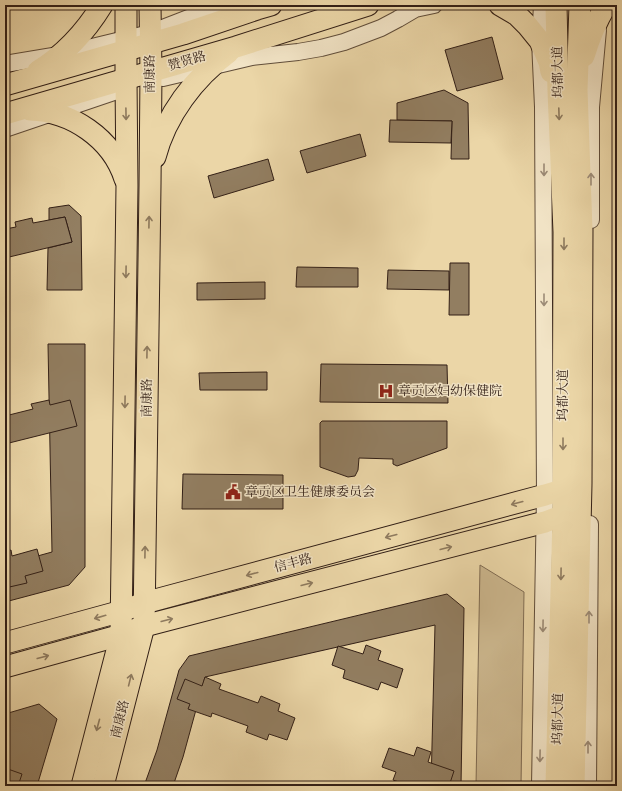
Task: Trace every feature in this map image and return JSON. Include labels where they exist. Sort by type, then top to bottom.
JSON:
[{"type":"main road","points":[[14,82],[41,69],[72,44],[86,29],[102,5]]},
{"type":"main road","name":"南康路","points":[[82,786],[122,635],[127,186],[126,5]]},
{"type":"main road","name":"南康路","points":[[103,786],[144,626],[150,185],[150,5]]},
{"type":"main road","points":[[236,5],[264,7]]},
{"type":"main road","name":"赞贤路","points":[[11,112],[126,84],[368,5]]},
{"type":"main road","points":[[500,5],[516,15],[527,25],[540,41],[549,62],[551,76],[568,90],[580,69],[601,9]]},
{"type":"main road","name":"坞都大道","points":[[556,5],[568,90],[582,230],[563,490],[556,786]]},
{"type":"main road","name":"坞都大道","points":[[568,90],[580,5]]},
{"type":"main road","name":"赞贤路","points":[[14,82],[150,38],[183,34],[264,7]]},
{"type":"main road","points":[[150,185],[157,151],[170,119],[188,91],[210,67],[236,47]]},
{"type":"main road","points":[[11,112],[32,110],[46,111],[73,120],[85,127],[104,143],[112,153],[124,174],[127,186]]},
{"type":"main road","name":"信丰路","points":[[5,643],[122,611],[144,603],[563,490]]},
{"type":"main road","name":"坞都大道","points":[[562,515],[574,786]]},
{"type":"main road","name":"信丰路","points":[[5,667],[122,635],[144,626],[562,515]]},
{"type":"street","points":[[150,38],[222,5]]},
{"type":"street","points":[[151,76],[210,67],[252,56],[298,52],[321,48],[344,42],[381,28],[415,9],[434,5]]},
{"type":"street","points":[[540,786],[563,490],[540,41],[542,5]]},
{"type":"street","points":[[588,786],[592,107],[601,9]]},
{"type":"street","points":[[5,64],[127,45]]},
{"type":"street","points":[[5,129],[54,113],[126,84]]},
{"type":"shaded area","points":[[480,565],[524,592],[521,786],[476,786]]},
{"type":"building","points":[[492,37],[503,79],[457,91],[445,50]]},
{"type":"building","points":[[444,90],[468,103],[469,159],[451,159],[452,121],[397,120],[397,103]]},
{"type":"building","points":[[390,120],[452,121],[451,143],[389,142]]},
{"type":"building","points":[[360,134],[366,156],[307,173],[300,151]]},
{"type":"building","points":[[268,159],[274,180],[214,198],[208,176]]},
{"type":"building","points":[[69,205],[81,216],[82,290],[47,290],[48,248],[72,242],[65,217],[49,220],[49,208]]},
{"type":"building","points":[[65,217],[72,242],[5,258],[5,229],[16,227],[15,222],[32,218],[33,223]]},
{"type":"building","points":[[450,263],[469,263],[469,315],[449,315]]},
{"type":"building","points":[[297,267],[358,268],[358,287],[296,287]]},
{"type":"building","points":[[388,270],[449,271],[449,290],[387,289]]},
{"type":"building","points":[[265,282],[265,299],[197,300],[197,283]]},
{"type":"building","points":[[48,344],[85,344],[85,567],[69,585],[5,602],[5,565],[52,552]]},
{"type":"building","points":[[321,364],[447,365],[448,403],[320,402]]},
{"type":"building","points":[[267,372],[267,390],[200,390],[199,373]]},
{"type":"building","points":[[49,400],[50,405],[70,400],[77,426],[5,444],[5,416],[33,409],[31,404]]},
{"type":"building","points":[[322,421],[447,421],[447,448],[397,466],[393,464],[393,459],[359,458],[358,470],[355,476],[348,477],[320,467],[320,423]]},
{"type":"building","name":"章贡区卫生健康委员会","points":[[183,474],[283,475],[283,509],[182,509]]},
{"type":"building","points":[[37,549],[43,571],[25,576],[27,583],[5,588],[5,552],[11,550],[12,556]]},
{"type":"building","points":[[447,594],[464,608],[461,786],[431,786],[435,625],[205,677],[183,757],[173,786],[144,786],[157,750],[179,670],[189,656]]},
{"type":"building","points":[[366,645],[381,651],[378,660],[403,669],[397,688],[381,682],[378,690],[343,678],[345,670],[332,665],[338,646],[363,654]]},
{"type":"building","points":[[205,677],[221,684],[219,689],[258,703],[261,696],[280,704],[278,711],[295,718],[287,740],[269,734],[267,740],[246,732],[248,726],[212,713],[211,717],[188,709],[190,704],[177,699],[185,679],[202,686]]},
{"type":"building","points":[[39,704],[57,719],[37,786],[6,786],[5,714]]},
{"type":"building","points":[[417,747],[431,752],[428,762],[454,771],[449,786],[436,786],[431,784],[431,786],[411,786],[393,780],[396,772],[382,767],[389,748],[414,756]]},
{"type":"building","points":[[5,768],[22,774],[18,786],[5,786]]},
{"type":"place","name":"章贡区妇幼保健院","points":[[386,391]]},
{"type":"place","name":"章贡区卫生健康委员会","points":[[233,492]]}]
